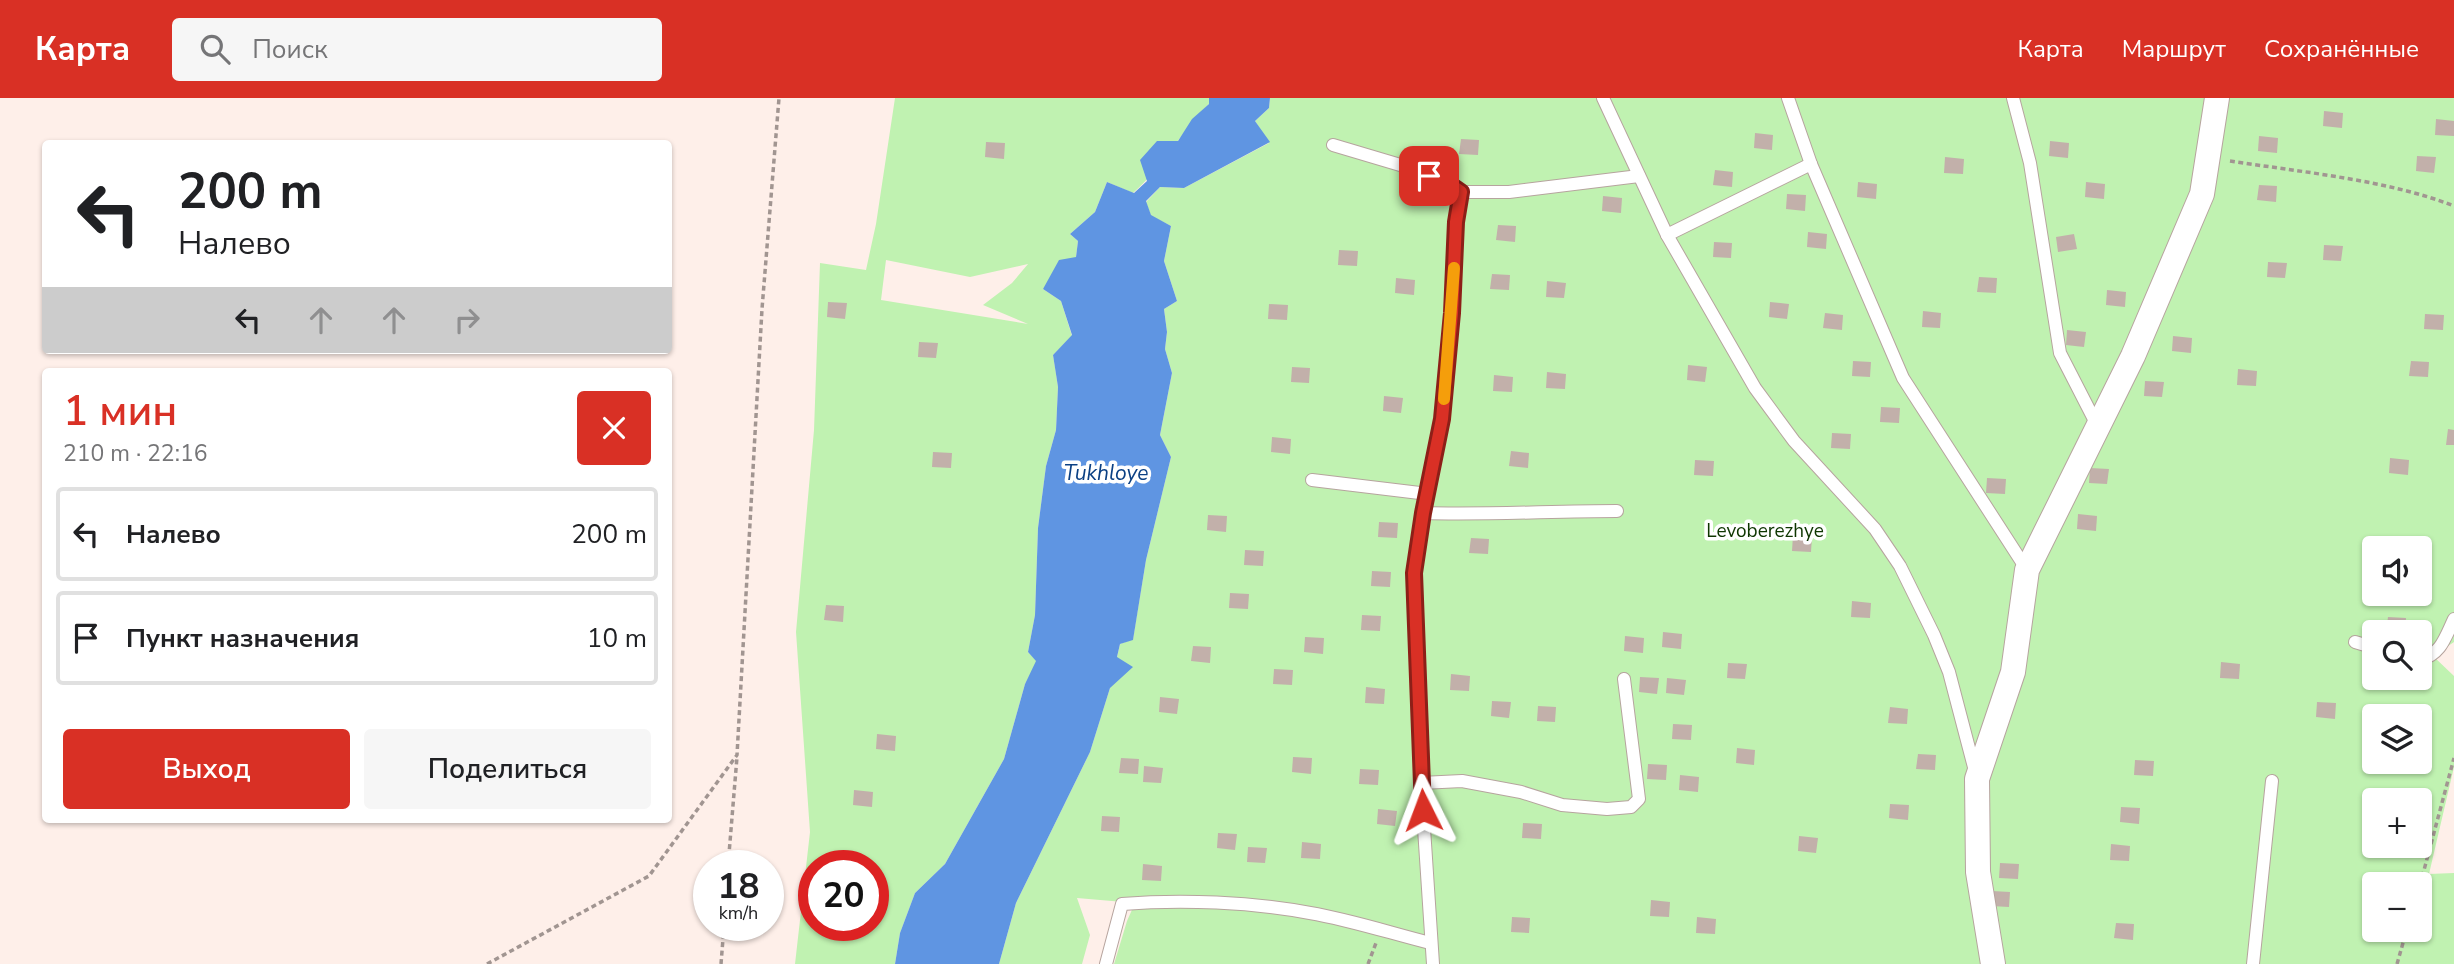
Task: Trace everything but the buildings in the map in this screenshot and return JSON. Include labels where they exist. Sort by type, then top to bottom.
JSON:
[{"type":"street","points":[[1993,964],[1978,872],[1978,779],[2013,673],[2027,570],[2133,356],[2202,194],[2210,157],[2217,98]]},
{"type":"lane","points":[[1603,98],[1667,235],[1755,388],[1794,441],[1875,529],[1900,566],[1949,672],[1978,779]]},
{"type":"lane","points":[[1788,98],[1811,164],[1903,378],[2027,570]]},
{"type":"lane","points":[[2013,98],[2031,163],[2060,353],[2098,427]]},
{"type":"lane","points":[[1334,145],[1407,167],[1451,185],[1461,192],[1509,192],[1639,176]]},
{"type":"lane","points":[[1667,235],[1811,164]]},
{"type":"lane","points":[[1433,964],[1421,783],[1414,573],[1442,419],[1452,313],[1456,222],[1461,192]]},
{"type":"lane","points":[[1312,480],[1427,494]]},
{"type":"lane","points":[[1423,513],[1479,515],[1551,511],[1616,512]]},
{"type":"lane","points":[[2432,656],[2443,643],[2454,619]]},
{"type":"lane","points":[[2355,642],[2362,644]]},
{"type":"lane","points":[[1421,783],[1462,781],[1521,792],[1562,805],[1607,809],[1631,807],[1639,799],[1624,679]]},
{"type":"lane","points":[[2253,964],[2272,780]]},
{"type":"lane","points":[[1106,964],[1122,904],[1148,902],[1184,901],[1308,912],[1430,943]]},
{"type":"path","points":[[729,850],[762,309],[779,98]]},
{"type":"path","points":[[2210,157],[2359,181],[2454,206]]},
{"type":"path","points":[[487,964],[649,876],[737,755]]},
{"type":"path","points":[[2423,872],[2454,758]]},
{"type":"path","points":[[721,964],[723,941]]},
{"type":"path","points":[[2397,964],[2403,942]]},
{"type":"green space","points":[[895,98],[1209,98],[1209,104],[1154,172],[1133,193],[1107,182],[1095,212],[1070,234],[1078,241],[1076,257],[1043,289],[1061,301],[1072,336],[1053,355],[1058,387],[1056,430],[1046,466],[1038,528],[1035,615],[1028,652],[1037,661],[1025,684],[1004,759],[945,864],[915,893],[900,933],[895,964],[795,964],[798,938],[798,941],[889,941],[889,850],[808,850],[810,832],[796,632],[814,430],[820,263],[866,270],[876,224]],"holes":[[[886,260],[970,277],[1028,264],[1012,283],[983,305],[1028,324],[881,300]]]},
{"type":"green space","name":"Levoberezhye","points":[[1270,98],[2454,98],[2454,642],[2433,656],[2454,676],[2454,767],[2429,872],[2362,872],[2362,942],[2432,942],[2432,874],[2454,873],[2454,964],[1114,964],[1135,903],[1077,898],[1090,935],[1082,964],[999,964],[1016,903],[1090,752],[1110,688],[1120,644],[1133,639],[1146,560],[1171,457],[1160,435],[1172,373],[1165,349],[1167,332],[1164,309],[1177,301],[1164,261],[1171,226],[1151,216],[1146,202],[1160,187],[1184,188],[1269,143],[1255,121],[1269,108]]},
{"type":"water","name":"Tukhloye","points":[[1209,98],[1270,98],[1269,108],[1255,121],[1270,142],[1184,188],[1160,187],[1146,201],[1151,215],[1171,226],[1164,261],[1177,301],[1164,309],[1167,332],[1165,349],[1172,373],[1160,435],[1171,457],[1146,560],[1133,640],[1120,644],[1117,657],[1133,667],[1110,688],[1090,752],[1016,903],[999,964],[895,964],[900,933],[915,893],[945,864],[1004,759],[1025,684],[1036,661],[1028,652],[1035,615],[1038,528],[1046,466],[1056,430],[1058,387],[1053,355],[1072,335],[1061,301],[1043,289],[1059,260],[1076,257],[1078,241],[1070,234],[1095,212],[1107,182],[1134,193],[1147,181],[1140,160],[1157,141],[1178,141],[1192,119],[1209,104]]},
{"type":"slow traffic","points":[[1444,399],[1454,268]]},
{"type":"route","points":[[1423,810],[1414,573],[1442,419],[1452,313],[1456,222],[1461,192],[1429,176]]}]
